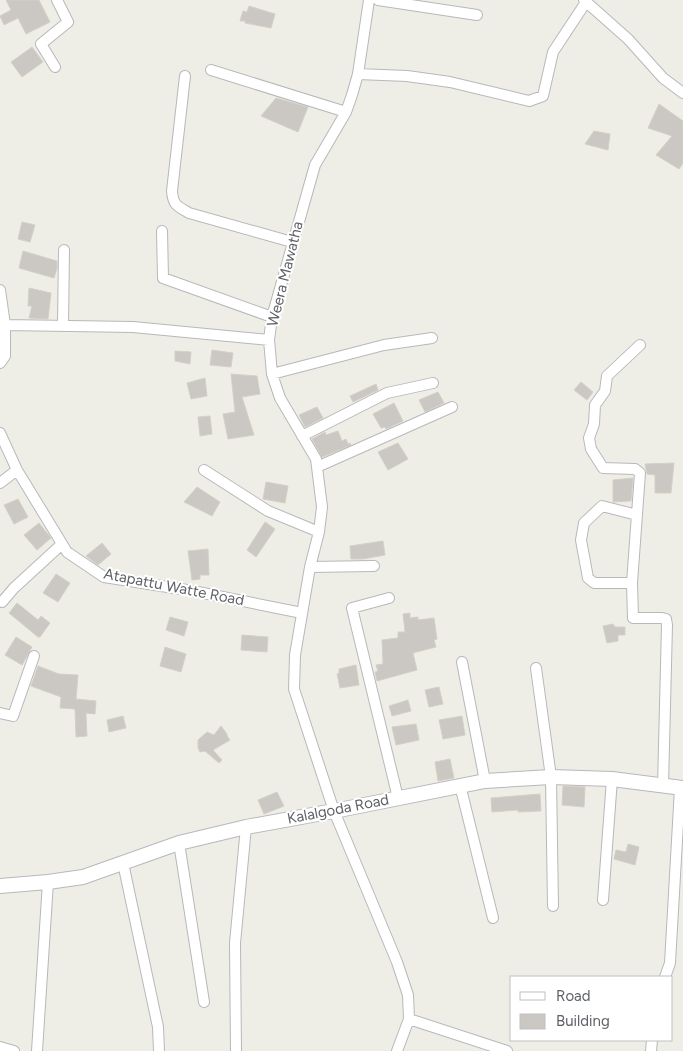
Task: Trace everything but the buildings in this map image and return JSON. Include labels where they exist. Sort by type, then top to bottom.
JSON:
[{"type":"street","points":[[55,67],[41,44],[68,22],[57,0]]},
{"type":"street","name":"Weera Mawatha","points":[[370,0],[358,74],[352,96],[346,112],[315,165],[272,317],[269,340],[272,374],[280,398],[316,459],[322,507],[319,532],[310,567],[295,655],[294,689],[334,811],[397,962],[408,995],[409,1019]]},
{"type":"street","points":[[378,0],[477,14]]},
{"type":"street","points":[[358,74],[407,76],[450,82],[529,101],[544,96],[553,52],[585,1],[628,39],[663,78],[683,93]]},
{"type":"street","points":[[211,70],[346,112]]},
{"type":"street","points":[[185,76],[172,191],[173,201],[178,207],[189,213],[292,242]]},
{"type":"street","points":[[162,231],[162,278],[272,317]]},
{"type":"street","points":[[63,325],[64,250]]},
{"type":"street","points":[[0,290],[5,326],[5,356],[0,363]]},
{"type":"street","points":[[5,326],[133,327],[269,340]]},
{"type":"street","points":[[272,374],[384,345],[432,338]]},
{"type":"street","points":[[640,345],[607,376],[605,391],[595,406],[594,424],[589,438],[591,449],[604,468],[635,470],[640,473],[632,583],[634,618],[666,619],[663,786]]},
{"type":"street","points":[[302,436],[387,393],[433,383]]},
{"type":"street","points":[[317,467],[452,407]]},
{"type":"street","name":"Atapattu Watte Road","points":[[0,433],[17,470],[67,552],[104,577],[193,591],[302,613]]},
{"type":"street","points":[[0,483],[17,470]]},
{"type":"street","points":[[204,470],[268,511],[319,532]]},
{"type":"street","points":[[632,583],[594,582],[588,578],[581,540],[584,523],[602,506],[637,515]]},
{"type":"street","points":[[2,602],[14,588],[62,544]]},
{"type":"street","points":[[310,567],[374,566]]},
{"type":"street","points":[[389,598],[352,608],[398,798]]},
{"type":"street","points":[[0,713],[13,716],[34,656]]},
{"type":"street","points":[[462,662],[485,781]]},
{"type":"street","points":[[536,668],[551,777],[553,906]]},
{"type":"street","name":"Kalalgoda Road","points":[[0,886],[83,877],[179,843],[246,827],[485,781],[551,777],[612,779],[681,788]]},
{"type":"street","points":[[603,900],[612,779]]},
{"type":"street","points":[[460,785],[493,918]]},
{"type":"street","points":[[666,976],[670,963],[681,788]]},
{"type":"street","points":[[236,1051],[235,943],[246,827]]},
{"type":"street","points":[[179,843],[204,1002]]},
{"type":"street","points":[[123,864],[158,1028],[160,1051]]},
{"type":"street","points":[[37,1051],[48,882]]},
{"type":"street","points":[[397,1051],[409,1019],[507,1051]]}]
